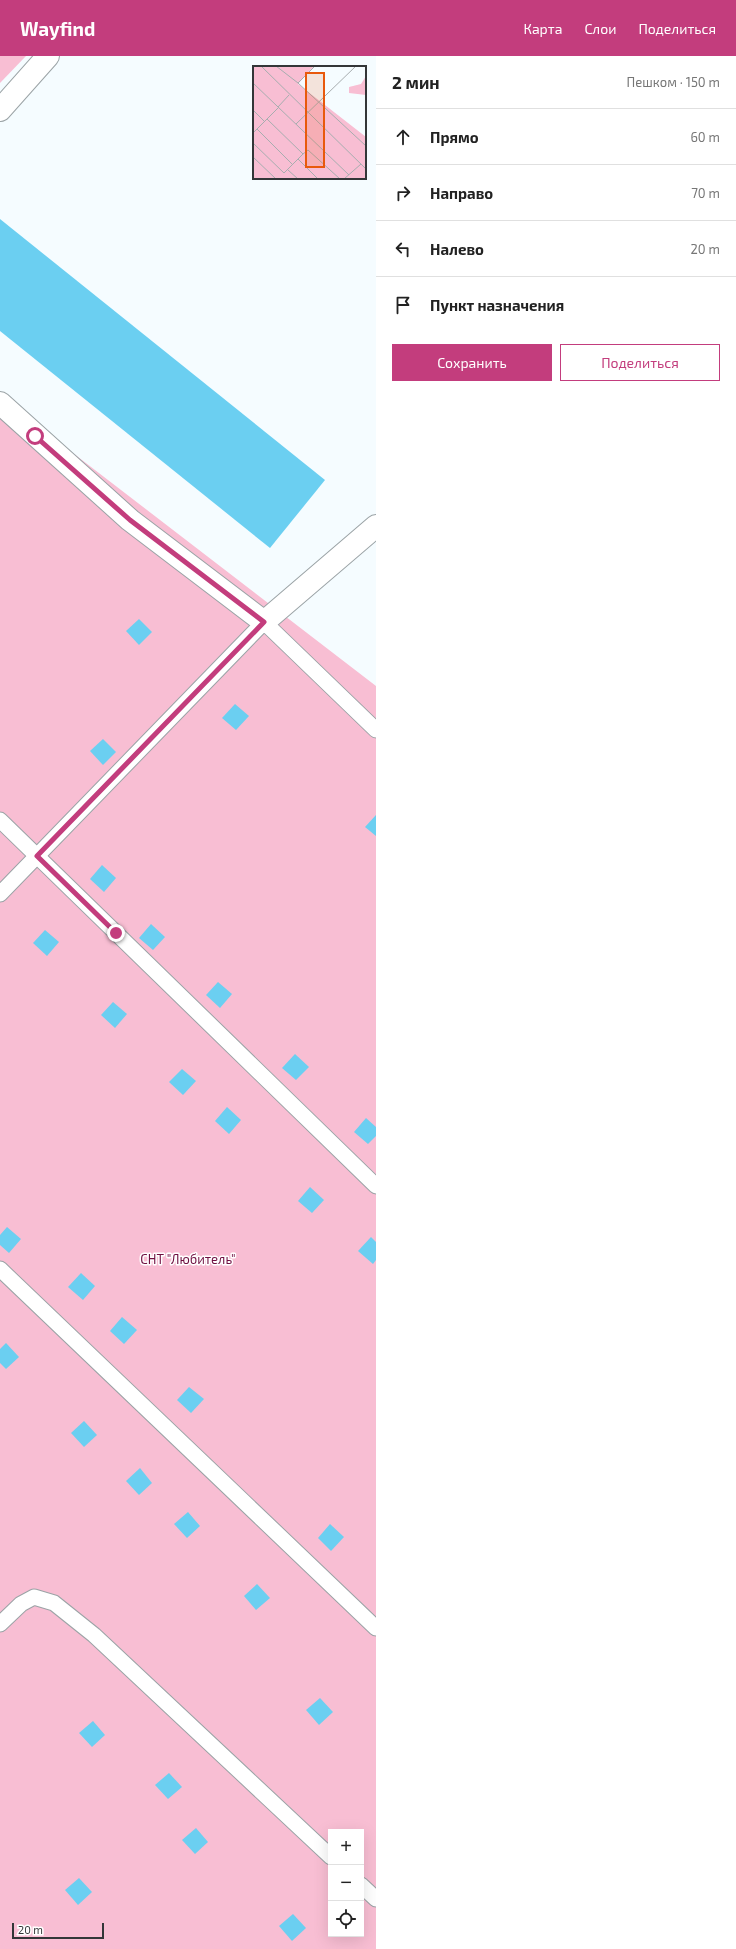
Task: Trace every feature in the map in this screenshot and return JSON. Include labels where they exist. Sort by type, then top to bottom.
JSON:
[{"type":"street","points":[[0,110],[48,56]]},
{"type":"street","points":[[0,403],[130,520],[264,622],[376,526]]},
{"type":"lane","points":[[0,894],[264,622],[376,730]]},
{"type":"lane","points":[[0,820],[376,1186]]},
{"type":"lane","points":[[0,1269],[376,1628]]},
{"type":"lane","points":[[0,1624],[20,1604],[34,1597],[54,1603],[94,1635],[328,1854]]},
{"type":"lane","points":[[364,1888],[376,1899]]},
{"type":"green space","points":[[0,56],[26,56],[0,83]]},
{"type":"green space","name":"СНТ \"Любитель\"","points":[[0,397],[376,686],[376,1949],[0,1949]]},
{"type":"building","points":[[0,219],[325,480],[270,548],[0,331]]},
{"type":"building","points":[[139,619],[152,632],[139,645],[126,631]]},
{"type":"building","points":[[235,704],[249,716],[236,730],[222,718]]},
{"type":"building","points":[[103,739],[116,752],[103,765],[90,751]]},
{"type":"building","points":[[376,815],[376,836],[365,827]]},
{"type":"building","points":[[102,865],[116,878],[104,892],[90,879]]},
{"type":"building","points":[[151,924],[165,937],[153,950],[139,938]]},
{"type":"building","points":[[45,930],[59,942],[47,956],[33,943]]},
{"type":"building","points":[[218,982],[232,994],[220,1008],[206,995]]},
{"type":"building","points":[[113,1002],[127,1014],[115,1028],[101,1015]]},
{"type":"building","points":[[295,1054],[309,1067],[296,1080],[282,1068]]},
{"type":"building","points":[[182,1069],[196,1081],[183,1095],[169,1082]]},
{"type":"building","points":[[227,1107],[241,1120],[229,1134],[215,1121]]},
{"type":"building","points":[[366,1118],[376,1127],[376,1136],[368,1144],[354,1132]]},
{"type":"building","points":[[310,1187],[324,1200],[312,1213],[298,1201]]},
{"type":"building","points":[[7,1227],[21,1239],[9,1253],[0,1245],[0,1235]]},
{"type":"building","points":[[371,1237],[376,1242],[376,1260],[373,1264],[358,1251]]},
{"type":"building","points":[[81,1273],[95,1286],[83,1300],[68,1287]]},
{"type":"building","points":[[122,1317],[137,1330],[124,1344],[110,1331]]},
{"type":"building","points":[[6,1343],[19,1357],[6,1369],[0,1363],[0,1349]]},
{"type":"building","points":[[189,1387],[204,1399],[191,1413],[177,1400]]},
{"type":"building","points":[[84,1421],[97,1435],[84,1447],[71,1433]]},
{"type":"building","points":[[140,1468],[152,1483],[139,1495],[126,1481]]},
{"type":"building","points":[[188,1512],[200,1526],[187,1538],[174,1524]]},
{"type":"building","points":[[330,1524],[344,1537],[331,1551],[318,1538]]},
{"type":"building","points":[[257,1584],[270,1598],[256,1610],[244,1596]]},
{"type":"building","points":[[320,1698],[333,1712],[319,1725],[306,1710]]},
{"type":"building","points":[[93,1721],[105,1735],[92,1747],[79,1733]]},
{"type":"building","points":[[169,1773],[182,1787],[168,1799],[155,1785]]},
{"type":"building","points":[[196,1828],[208,1842],[195,1854],[182,1840]]},
{"type":"building","points":[[79,1878],[92,1892],[78,1905],[65,1890]]},
{"type":"building","points":[[293,1914],[306,1928],[292,1941],[279,1926]]},
{"type":"route","points":[[35,436],[130,520],[264,622],[37,856],[116,933]]}]
